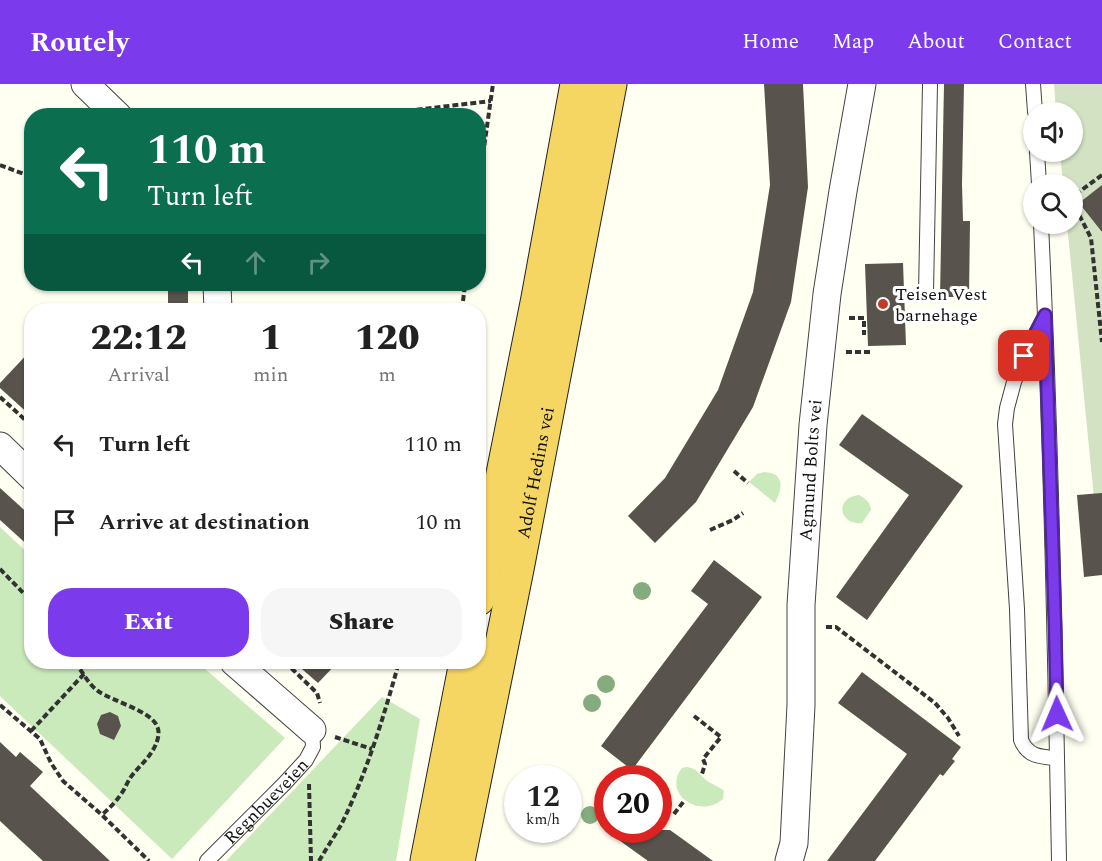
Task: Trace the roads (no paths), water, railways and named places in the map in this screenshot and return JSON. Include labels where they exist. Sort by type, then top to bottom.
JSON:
[{"type":"highway","name":"Adolf Hedins vei","points":[[486,559],[538,298],[577,84]]},
{"type":"highway","name":"Adolf Hedins vei","points":[[458,861],[520,558],[610,84]]},
{"type":"highway","points":[[427,861],[465,669]]},
{"type":"street","points":[[86,84],[110,108]]},
{"type":"street","name":"Agmund Bolts vei","points":[[789,861],[794,843],[798,779],[801,605],[813,425],[826,306],[862,84]]},
{"type":"street","points":[[0,446],[24,469]]},
{"type":"street","points":[[242,669],[312,730]]},
{"type":"lane","points":[[926,293],[930,84]]},
{"type":"lane","points":[[1033,84],[1034,102]]},
{"type":"lane","points":[[1041,234],[1055,625],[1059,861]]},
{"type":"lane","points":[[1045,315],[1021,365],[1007,408],[1005,424],[1017,609],[1021,740],[1030,753],[1058,759]]},
{"type":"lane","name":"Regnbueveien","points":[[207,861],[306,760],[313,747],[312,730]]},
{"type":"place","name":"Teisen Vest barnehage","points":[[883,304]]}]
